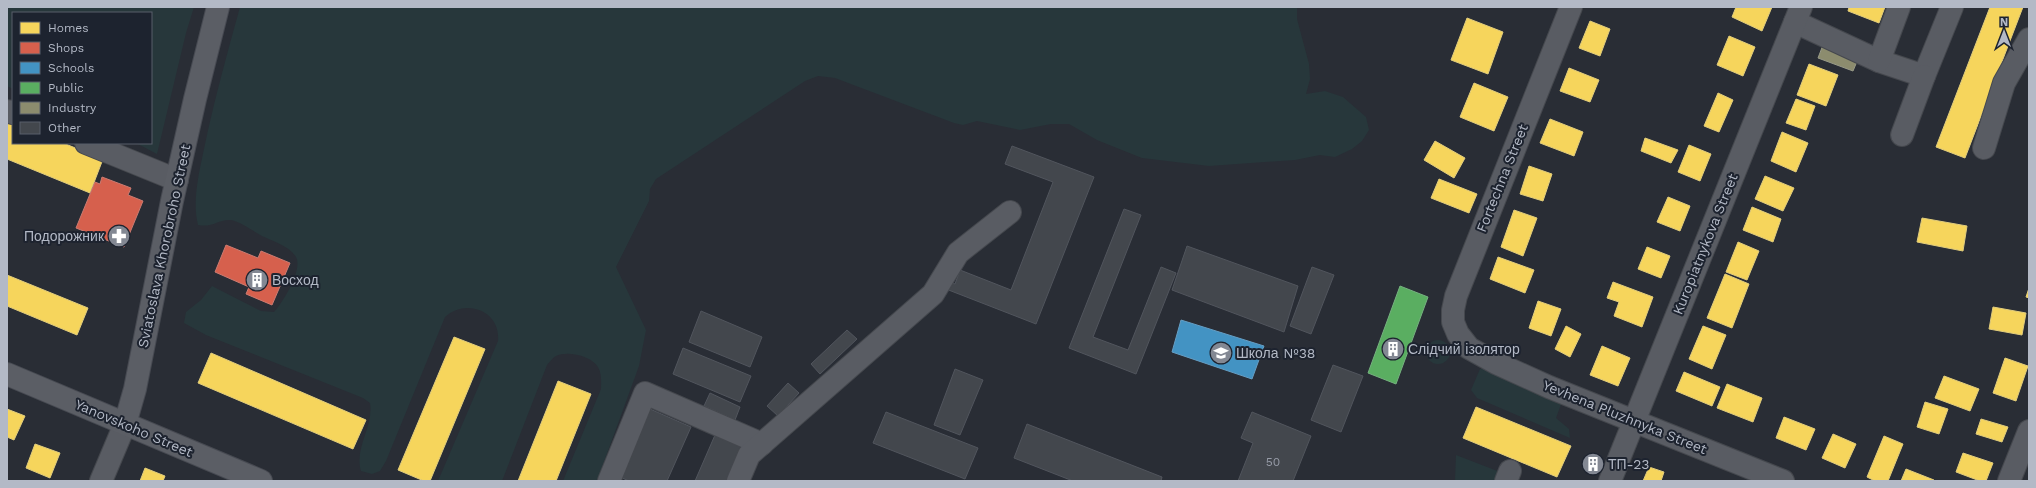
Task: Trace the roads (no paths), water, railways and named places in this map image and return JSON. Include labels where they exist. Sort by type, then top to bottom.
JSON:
[{"type":"main road","name":"Sviatoslava Khorobroho Street","points":[[125,424],[135,389],[194,99],[218,7]]},
{"type":"main road","name":"Yanovskoho Street","points":[[7,374],[261,481]]},
{"type":"street","name":"Fortechna Street","points":[[1469,348],[1458,334],[1453,322],[1453,310],[1456,296],[1571,7]]},
{"type":"street","points":[[1879,60],[1899,7]]},
{"type":"street","points":[[1902,135],[1952,7]]},
{"type":"street","points":[[1798,15],[1879,60],[1924,76]]},
{"type":"street","name":"Kuropiatnykova Street","points":[[1610,481],[1798,15]]},
{"type":"street","points":[[1984,148],[2004,83],[2029,39]]},
{"type":"street","points":[[88,144],[177,180]]},
{"type":"street","points":[[738,481],[749,455],[933,294],[958,253],[1010,212]]},
{"type":"street","name":"Yevhena Pluzhnyka Street","points":[[1469,348],[1496,363],[1549,387],[1783,481]]},
{"type":"street","points":[[610,481],[645,394],[762,444]]},
{"type":"street","name":"Sviatoslava Khorobroho Street","points":[[100,481],[125,424]]},
{"type":"street","points":[[2010,481],[2029,431]]},
{"type":"place","name":"Подорожник","points":[[119,236]]},
{"type":"place","name":"Восход","points":[[257,280]]},
{"type":"place","name":"Слідчий ізолятор","points":[[1393,349]]},
{"type":"place","name":"Школа №38","points":[[1221,353]]},
{"type":"place","name":"ТП-23","points":[[1593,464]]}]
